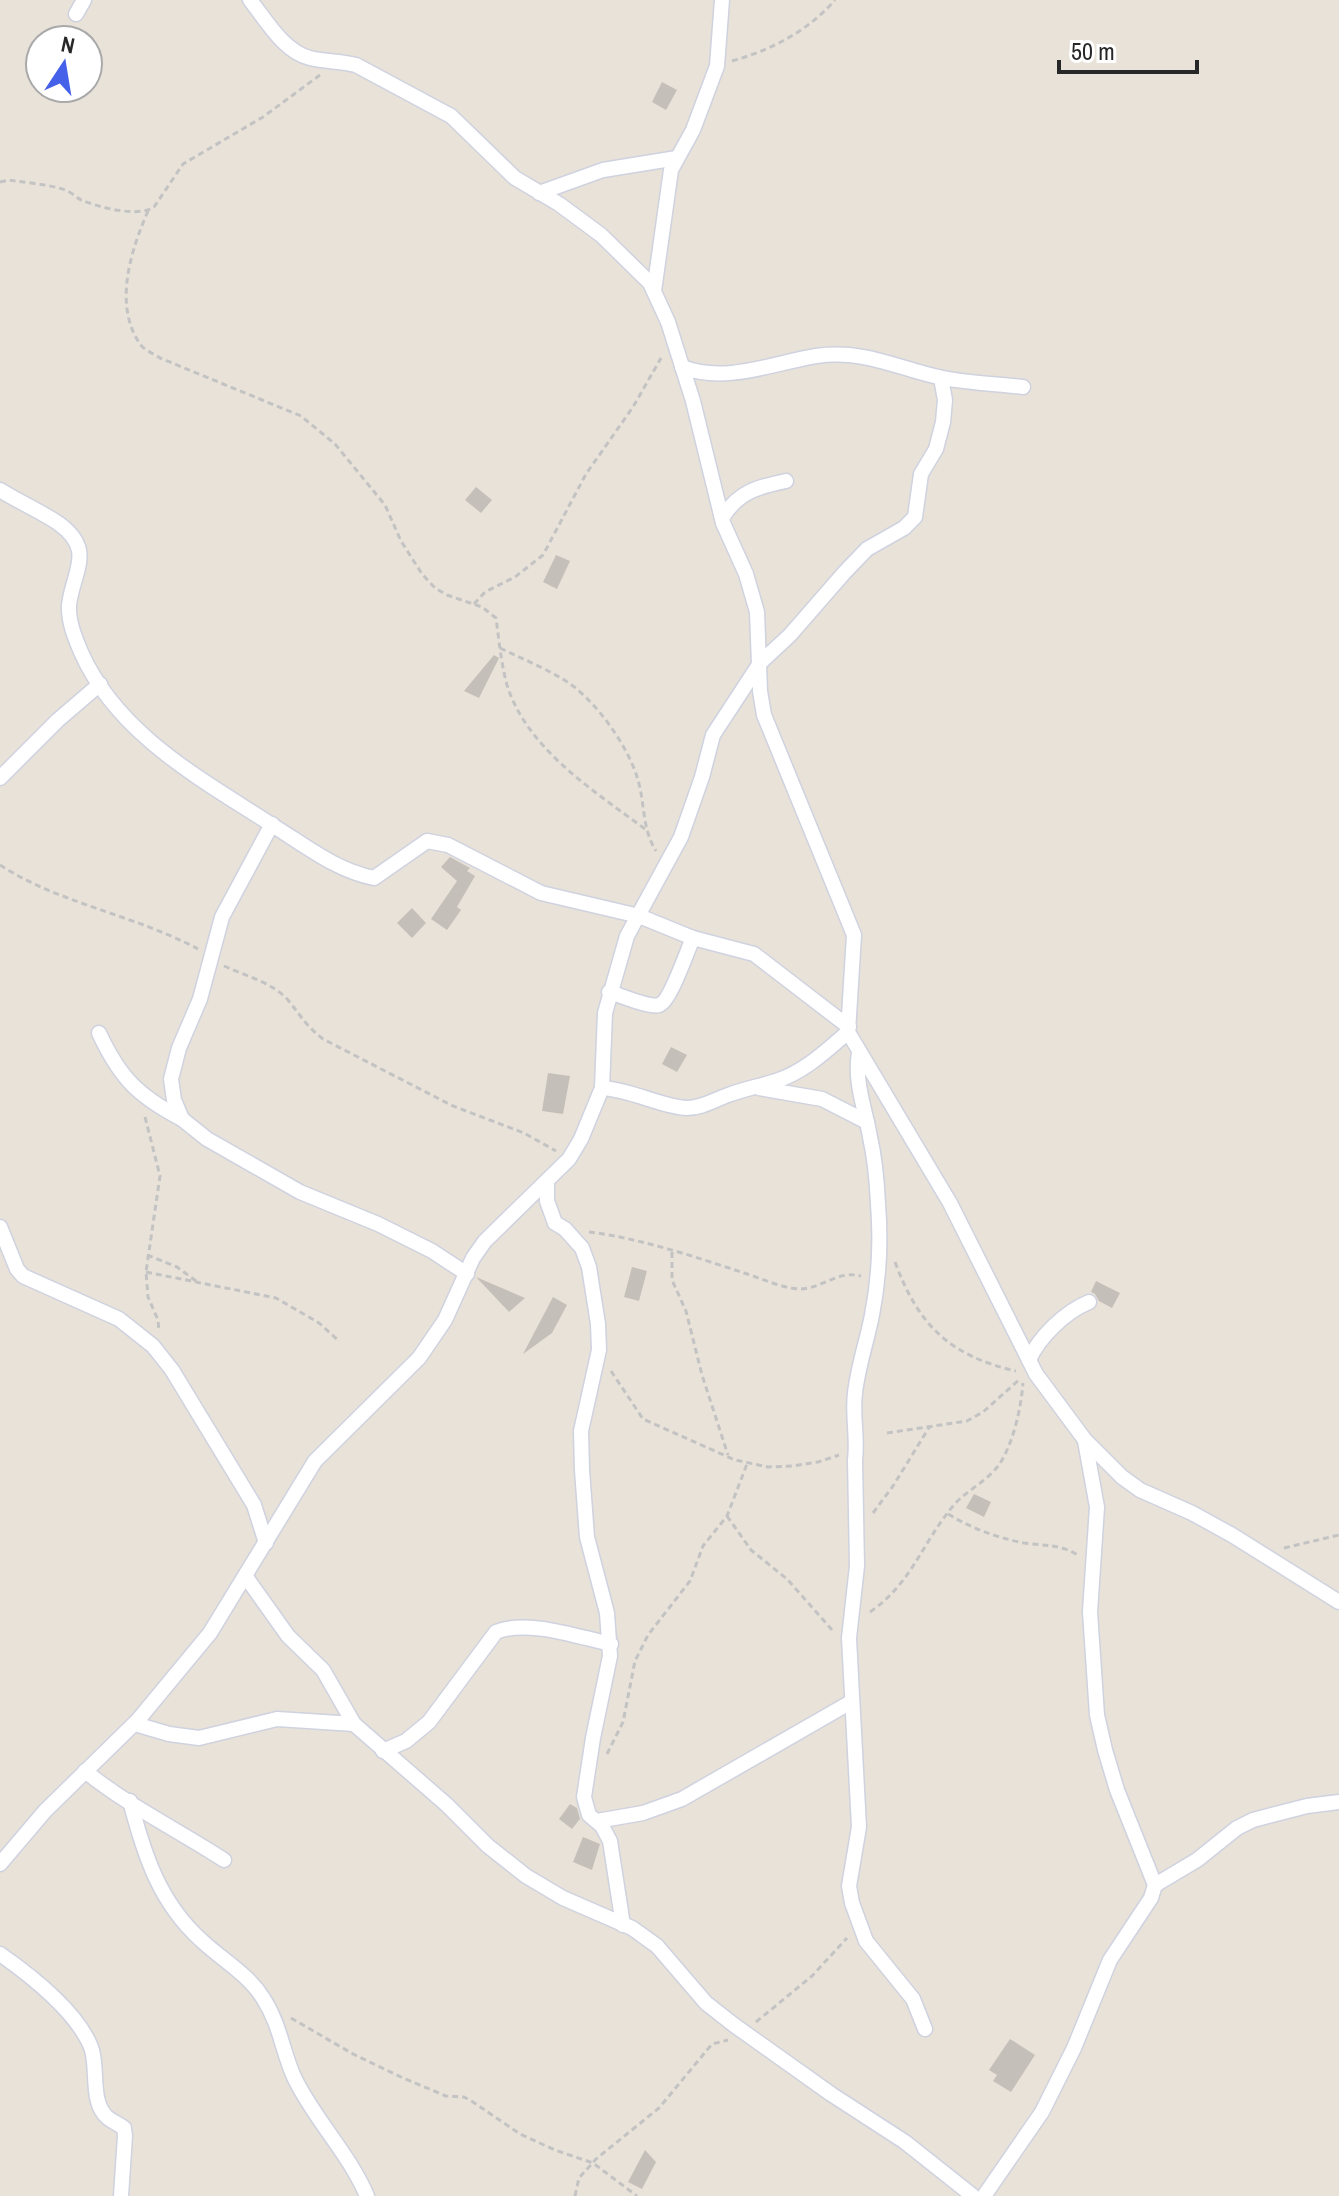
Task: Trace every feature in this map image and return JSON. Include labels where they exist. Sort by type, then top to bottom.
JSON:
[{"type":"street","points":[[76,14],[84,0]]},
{"type":"street","points":[[250,0],[292,49],[307,58],[339,60],[378,75],[451,116],[515,178],[601,235],[650,283],[674,341],[718,494],[722,518],[746,574],[757,612],[764,715],[854,935],[848,1030],[809,1066],[777,1081],[751,1086],[707,1104],[689,1108],[674,1106],[624,1090],[602,1088]]},
{"type":"street","points":[[654,291],[671,170],[693,130],[717,66],[722,0]]},
{"type":"street","points":[[539,193],[603,170],[677,158]]},
{"type":"street","points":[[682,367],[696,372],[720,373],[756,370],[818,356],[873,357],[941,378],[1023,387]]},
{"type":"street","points":[[0,1864],[45,1811],[135,1724],[210,1633],[315,1461],[419,1358],[445,1320],[473,1258],[485,1241],[569,1159],[581,1139],[602,1088],[605,1013],[627,936],[681,837],[713,735],[760,663],[790,635],[867,549],[904,528],[915,517],[921,474],[936,449],[943,422],[945,400],[941,378]]},
{"type":"street","points":[[722,518],[736,499],[745,493],[786,481]]},
{"type":"street","points":[[0,490],[59,524],[73,537],[81,559],[69,617],[82,653],[100,684],[145,737],[182,768],[342,869],[359,875],[374,878],[427,841],[448,845],[541,893],[639,916],[693,938],[754,954],[848,1030],[950,1203],[1036,1374],[1085,1440],[1122,1477],[1140,1490],[1192,1513],[1339,1602]]},
{"type":"street","points":[[0,778],[58,720],[100,684]]},
{"type":"street","points":[[182,1119],[174,1100],[171,1079],[179,1048],[200,999],[222,917],[272,824]]},
{"type":"street","points":[[609,992],[650,1005],[666,1001],[693,938]]},
{"type":"street","points":[[99,1033],[121,1074],[153,1104],[300,1192],[419,1244],[467,1274]]},
{"type":"street","points":[[859,1053],[858,1083],[867,1122],[878,1205],[877,1283],[854,1397],[857,1566],[849,1647],[859,1827],[849,1886],[859,1927],[866,1941],[913,1999],[925,2029]]},
{"type":"street","points":[[751,1086],[822,1099],[867,1122]]},
{"type":"street","points":[[547,1183],[547,1201],[555,1223],[582,1248],[589,1267],[599,1350],[581,1431],[582,1470],[587,1537],[607,1613],[611,1644],[584,1797],[589,1815],[597,1821],[610,1841],[623,1925]]},
{"type":"street","points":[[0,1227],[17,1269],[23,1276],[119,1319],[153,1346],[172,1370],[254,1505],[266,1543]]},
{"type":"street","points":[[1029,1360],[1034,1347],[1051,1330],[1078,1307],[1089,1302]]},
{"type":"street","points":[[1085,1440],[1097,1507],[1090,1612],[1097,1715],[1117,1790],[1155,1885]]},
{"type":"street","points":[[246,1577],[288,1636],[323,1670],[354,1724],[426,1786],[488,1846],[526,1876],[563,1898],[623,1925],[657,1946],[706,2003],[744,2032],[831,2094],[984,2195],[1042,2112],[1090,2014],[1110,1960],[1145,1907],[1155,1885],[1253,1820],[1307,1806],[1339,1802]]},
{"type":"street","points":[[383,1751],[406,1741],[429,1722],[496,1632],[510,1626],[531,1627],[611,1644]]},
{"type":"street","points":[[597,1821],[643,1813],[682,1799],[851,1702]]},
{"type":"street","points":[[135,1724],[169,1734],[199,1738],[277,1719],[354,1724]]},
{"type":"street","points":[[85,1771],[117,1797],[130,1801],[157,1821],[224,1860]]},
{"type":"street","points":[[130,1801],[143,1853],[159,1887],[198,1938],[262,1995],[280,2032],[293,2075],[357,2173],[367,2196]]},
{"type":"street","points":[[0,1954],[22,1969],[56,2002],[80,2028],[92,2049],[93,2073],[101,2108],[109,2119],[124,2128],[121,2196]]},
{"type":"path","points":[[717,66],[756,54],[795,35],[835,0]]},
{"type":"path","points":[[0,182],[9,180],[66,190],[82,200],[118,210],[148,211],[154,207],[183,164],[263,117],[339,60]]},
{"type":"path","points":[[148,211],[133,252],[125,292],[130,322],[141,346],[160,358],[301,416],[335,444],[385,505],[401,541],[422,574],[435,588],[474,604],[496,618],[507,685],[540,743],[590,788],[645,829]]},
{"type":"path","points":[[474,604],[485,592],[524,571],[543,555],[598,455],[674,341]]},
{"type":"path","points":[[500,648],[562,678],[585,696],[611,726],[634,767],[643,797],[645,829],[666,864]]},
{"type":"path","points":[[0,865],[27,882],[178,939],[275,990],[286,999],[305,1025],[323,1039],[453,1106],[524,1133],[569,1159]]},
{"type":"path","points":[[133,1088],[149,1126],[160,1176],[146,1272],[148,1297],[160,1326],[153,1346]]},
{"type":"path","points":[[565,1229],[672,1252],[794,1289],[818,1287],[850,1273],[877,1283]]},
{"type":"path","points":[[672,1252],[672,1280],[686,1311],[728,1458]]},
{"type":"path","points":[[850,1626],[895,1591],[961,1498],[1000,1465],[1011,1439],[1022,1395],[1023,1373],[971,1357],[943,1340],[928,1325],[911,1301],[891,1252]]},
{"type":"path","points":[[147,1255],[177,1267],[196,1281]]},
{"type":"path","points":[[146,1272],[276,1298],[319,1323],[339,1341]]},
{"type":"path","points":[[599,1350],[643,1419],[728,1458],[768,1467],[818,1462],[835,1457],[857,1443]]},
{"type":"path","points":[[887,1433],[967,1421],[983,1412],[1023,1377]]},
{"type":"path","points":[[857,1529],[883,1502],[930,1426]]},
{"type":"path","points":[[603,1761],[623,1722],[635,1661],[648,1635],[690,1581],[703,1546],[727,1516],[747,1464]]},
{"type":"path","points":[[948,1514],[980,1532],[1023,1543],[1064,1547],[1078,1555],[1093,1570]]},
{"type":"path","points":[[727,1516],[751,1550],[787,1579],[849,1647]]},
{"type":"path","points":[[1261,1555],[1339,1535]]},
{"type":"path","points":[[575,2196],[579,2178],[659,2108],[712,2044],[744,2032],[765,2017],[812,1976],[859,1927]]},
{"type":"path","points":[[267,2004],[377,2066],[446,2096],[464,2097],[520,2134],[593,2163],[637,2196]]},
{"type":"building","points":[[662,82],[677,90],[666,110],[652,102]]},
{"type":"building","points":[[476,487],[492,500],[481,513],[465,500]]},
{"type":"building","points":[[556,555],[570,561],[557,589],[543,582]]},
{"type":"building","points":[[494,655],[499,658],[479,698],[464,691]]},
{"type":"building","points":[[450,857],[470,868],[467,871],[475,876],[457,907],[461,910],[447,930],[431,919],[457,881],[441,867]]},
{"type":"building","points":[[412,908],[426,923],[412,938],[397,923]]},
{"type":"building","points":[[671,1047],[687,1055],[677,1072],[662,1064]]},
{"type":"building","points":[[548,1073],[570,1076],[563,1114],[542,1111]]},
{"type":"building","points":[[632,1267],[647,1271],[639,1301],[624,1297]]},
{"type":"building","points":[[476,1277],[525,1298],[509,1312]]},
{"type":"building","points":[[1096,1281],[1120,1293],[1112,1308],[1091,1292]]},
{"type":"building","points":[[553,1297],[567,1305],[552,1333],[523,1354]]},
{"type":"building","points":[[974,1494],[991,1502],[984,1517],[966,1508]]},
{"type":"building","points":[[570,1804],[577,1808],[580,1819],[572,1829],[559,1819]]},
{"type":"building","points":[[583,1837],[600,1844],[592,1870],[573,1862]]},
{"type":"building","points":[[1010,2039],[1035,2055],[1011,2092],[993,2081],[997,2075],[989,2070]]},
{"type":"building","points":[[645,2150],[656,2162],[642,2189],[628,2182]]}]
